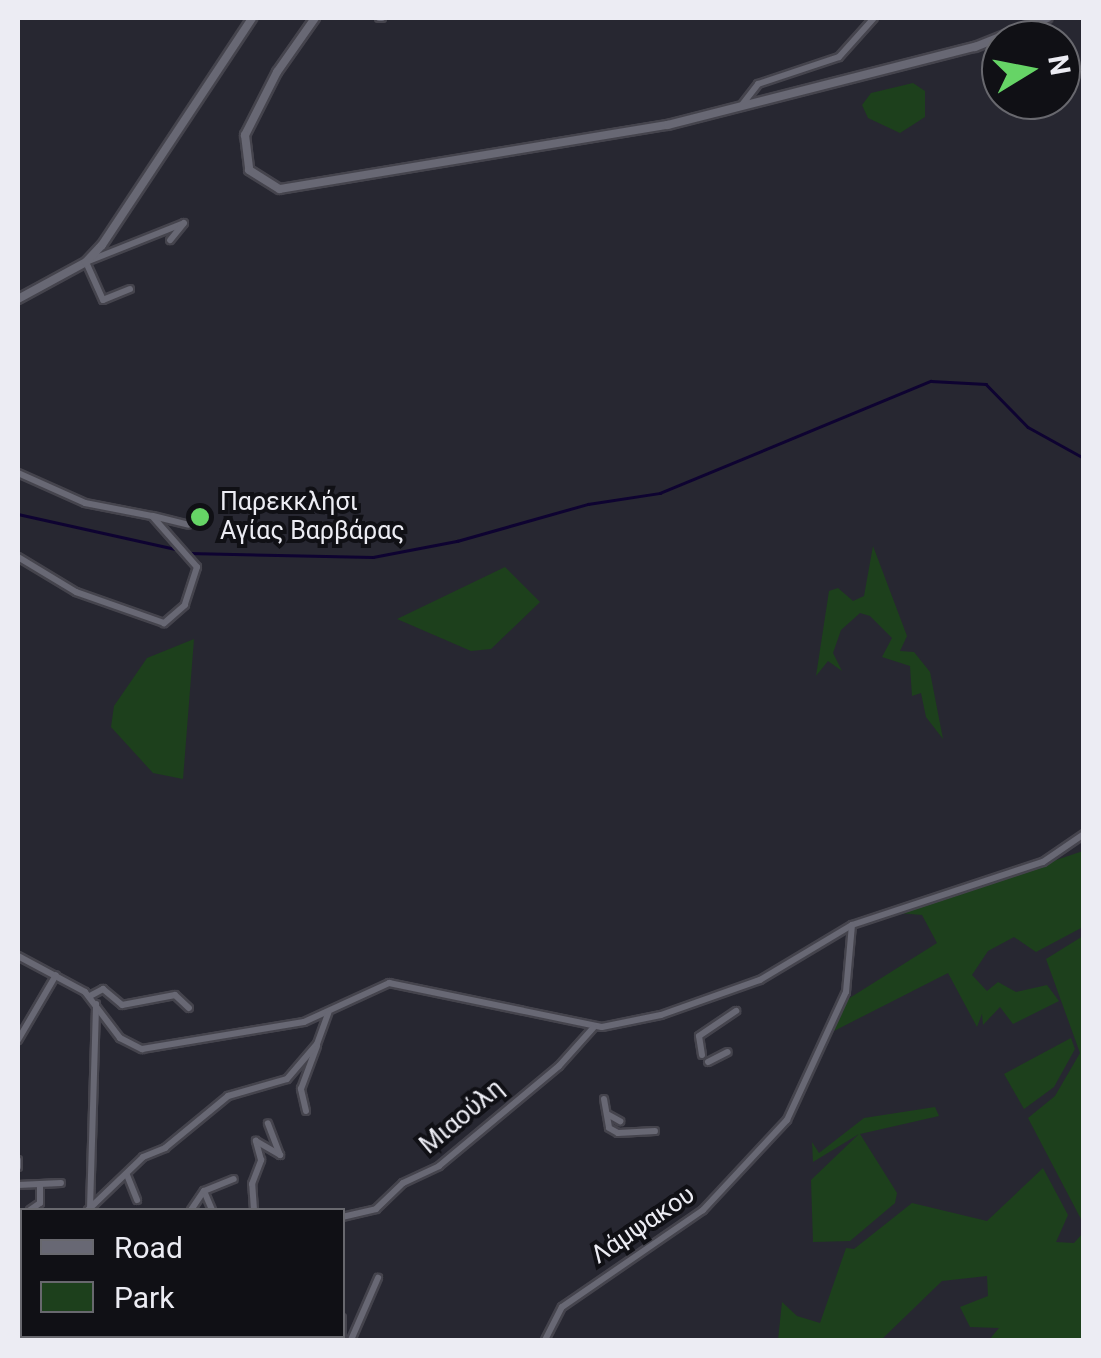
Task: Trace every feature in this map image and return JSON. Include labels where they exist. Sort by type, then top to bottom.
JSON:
[{"type":"street","points":[[86,262],[252,18]]},
{"type":"street","points":[[315,18],[276,72],[244,135],[249,170],[280,189],[424,161],[565,145],[742,106],[975,47],[1047,18]]},
{"type":"street","points":[[742,106],[758,84],[839,57],[874,18]]},
{"type":"street","points":[[18,299],[86,262],[184,223],[170,240]]},
{"type":"street","points":[[86,262],[103,300],[130,288]]},
{"type":"street","points":[[18,474],[84,503],[188,525]]},
{"type":"street","points":[[18,557],[76,592],[164,623],[185,604],[197,567],[152,516]]},
{"type":"street","points":[[18,956],[90,996],[120,1038],[143,1049],[328,1013],[389,984],[405,984],[594,1027],[661,1015],[760,980],[852,925],[1043,862],[1084,834]]},
{"type":"street","name":"Λάμψακου","points":[[544,1340],[562,1307],[703,1210],[788,1120],[846,992],[852,925]]},
{"type":"street","points":[[18,1040],[56,975]]},
{"type":"street","points":[[90,996],[104,988],[124,1005],[176,995],[189,1008]]},
{"type":"street","points":[[89,1208],[96,1004]]},
{"type":"street","points":[[702,1054],[699,1036],[736,1011]]},
{"type":"street","points":[[306,1111],[302,1088],[328,1013]]},
{"type":"street","name":"Μιαούλη","points":[[345,1215],[376,1209],[398,1187],[438,1166],[558,1066],[594,1027]]},
{"type":"street","points":[[91,1208],[228,1096],[284,1082],[317,1044]]},
{"type":"street","points":[[708,1062],[728,1052]]},
{"type":"street","points":[[620,1121],[609,1116],[604,1100],[609,1128],[655,1131]]},
{"type":"street","points":[[254,1208],[256,1139],[280,1155],[268,1123]]},
{"type":"street","points":[[18,1160],[18,1167]]},
{"type":"street","points":[[127,1175],[141,1187],[137,1200]]},
{"type":"street","points":[[192,1208],[204,1191],[234,1179]]},
{"type":"street","points":[[18,1185],[61,1183]]},
{"type":"street","points":[[33,1208],[40,1203],[40,1185]]},
{"type":"street","points":[[204,1191],[211,1208]]},
{"type":"street","points":[[351,1340],[378,1278]]},
{"type":"green space","points":[[913,83],[925,91],[925,117],[900,133],[868,118],[862,105],[871,93]]},
{"type":"green space","points":[[873,546],[907,636],[900,651],[914,652],[930,672],[943,739],[926,717],[921,693],[912,696],[910,666],[882,657],[892,638],[870,616],[860,613],[841,630],[833,653],[842,671],[828,661],[816,676],[829,591],[838,588],[853,601],[864,596]]},
{"type":"green space","points":[[505,567],[540,602],[491,649],[471,651],[397,619]]},
{"type":"green space","points":[[194,639],[183,779],[153,773],[111,727],[114,706],[147,658]]},
{"type":"green space","points":[[1083,851],[1083,927],[1036,952],[1014,937],[988,951],[972,975],[987,991],[998,982],[1016,992],[1047,985],[1059,1001],[1013,1024],[1000,1007],[983,1025],[982,1014],[977,1027],[948,973],[830,1033],[848,999],[937,943],[922,915],[899,913]]},
{"type":"green space","points":[[1083,936],[1083,1340],[989,1340],[999,1328],[970,1327],[960,1307],[988,1296],[987,1276],[942,1281],[881,1340],[778,1340],[782,1302],[797,1316],[820,1323],[846,1248],[854,1249],[912,1203],[987,1221],[1043,1168],[1068,1215],[1056,1242],[1074,1243],[1082,1234],[1082,1221],[1028,1118],[1055,1096],[1080,1053],[1046,959]]},
{"type":"green space","points":[[1071,1038],[1075,1049],[1054,1087],[1024,1109],[1004,1074]]},
{"type":"green space","points":[[935,1107],[939,1116],[860,1134],[897,1193],[895,1203],[850,1241],[813,1242],[811,1180],[859,1134],[813,1162],[812,1142],[819,1153],[864,1118]]},
{"type":"waterway","points":[[188,553],[373,557],[457,541],[588,504],[660,493],[931,381],[986,384],[1028,427],[1084,458]]},
{"type":"waterway","points":[[18,514],[176,549]]},
{"type":"place","name":"Παρεκκλήσι Αγίας Βαρβάρας","points":[[200,517]]}]
